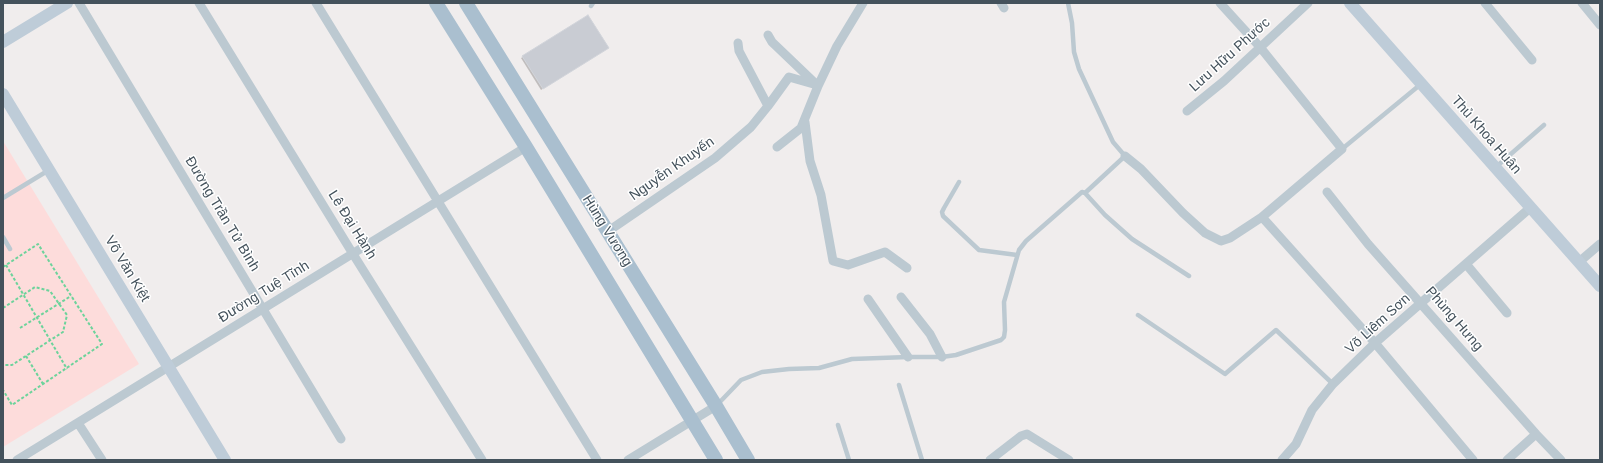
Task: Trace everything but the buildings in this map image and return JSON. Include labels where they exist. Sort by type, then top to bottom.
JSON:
[{"type":"main road","name":"Hùng Vương","points":[[436,3],[526,147],[716,460]]},
{"type":"main road","name":"Hùng Vương","points":[[466,3],[748,460]]},
{"type":"street","points":[[3,42],[67,3]]},
{"type":"street","name":"Đường Trần Tử Bình","points":[[79,3],[341,439]]},
{"type":"street","name":"Lê Đại Hành","points":[[199,3],[353,254],[482,460]]},
{"type":"street","points":[[316,3],[597,460]]},
{"type":"street","points":[[777,147],[802,128],[818,86],[837,46],[863,3]]},
{"type":"street","points":[[1125,156],[1141,169],[1183,213],[1205,233],[1221,241],[1230,238],[1262,217],[1342,149],[1260,47],[1220,3]]},
{"type":"street","name":"Lưu Hữu Phước","points":[[1188,111],[1224,81],[1308,3]]},
{"type":"street","name":"Thủ Khoa Huân","points":[[1350,3],[1600,286]]},
{"type":"street","points":[[1485,3],[1532,60]]},
{"type":"street","points":[[1582,3],[1600,25]]},
{"type":"street","points":[[768,36],[772,42],[818,86]]},
{"type":"street","points":[[738,43],[739,50],[768,106]]},
{"type":"street","name":"Nguyễn Khuyến","points":[[607,232],[715,158],[751,127],[789,77],[818,86]]},
{"type":"street","name":"Võ Văn Kiệt","points":[[3,94],[226,460]]},
{"type":"street","points":[[805,122],[810,160],[821,195],[834,261],[848,266],[885,252],[907,268]]},
{"type":"street","name":"Đường Tuệ Tĩnh","points":[[17,460],[526,147]]},
{"type":"street","name":"Phùng Hưng","points":[[1327,192],[1368,244],[1536,434],[1561,460]]},
{"type":"street","name":"Võ Liêm Sơn","points":[[1282,460],[1296,444],[1312,410],[1333,384],[1375,344],[1530,208]]},
{"type":"street","points":[[1262,217],[1375,344],[1473,460]]},
{"type":"street","points":[[1579,262],[1600,244]]},
{"type":"street","points":[[1466,264],[1507,313]]},
{"type":"street","points":[[902,297],[930,334],[942,357]]},
{"type":"street","points":[[868,299],[908,357]]},
{"type":"street","points":[[628,460],[716,406]]},
{"type":"street","points":[[78,423],[102,460]]},
{"type":"street","points":[[990,460],[1021,436],[1027,434],[1069,460]]},
{"type":"street","points":[[1507,460],[1536,434]]},
{"type":"lane","points":[[716,406],[741,380],[762,372],[819,368],[852,359],[942,357],[956,355],[1001,340],[1004,337],[1004,302],[1019,250],[1026,241],[1077,196],[1082,192],[1085,193],[1125,156],[1115,147],[1079,69],[1074,52],[1072,23],[1068,3]]},
{"type":"lane","points":[[1342,149],[1421,84]]},
{"type":"lane","points":[[1495,168],[1544,125]]},
{"type":"lane","points":[[3,198],[49,170]]},
{"type":"lane","points":[[958,182],[942,212],[944,216],[979,250],[1017,255]]},
{"type":"lane","points":[[1085,193],[1105,215],[1132,239],[1190,276]]},
{"type":"lane","points":[[3,237],[10,249]]},
{"type":"lane","points":[[1138,315],[1225,374],[1276,330],[1333,384]]},
{"type":"lane","points":[[899,385],[922,460]]},
{"type":"lane","points":[[838,425],[849,460]]},
{"type":"path","points":[[3,267],[38,244],[102,344],[12,405],[3,390]]},
{"type":"path","points":[[6,265],[67,369]]},
{"type":"path","points":[[3,308],[35,287],[50,291],[67,315],[63,332],[12,366],[3,365]]},
{"type":"path","points":[[20,328],[71,296]]},
{"type":"path","points":[[26,356],[43,384]]},
{"type":"shaded area","points":[[3,141],[139,364],[3,447]]}]
